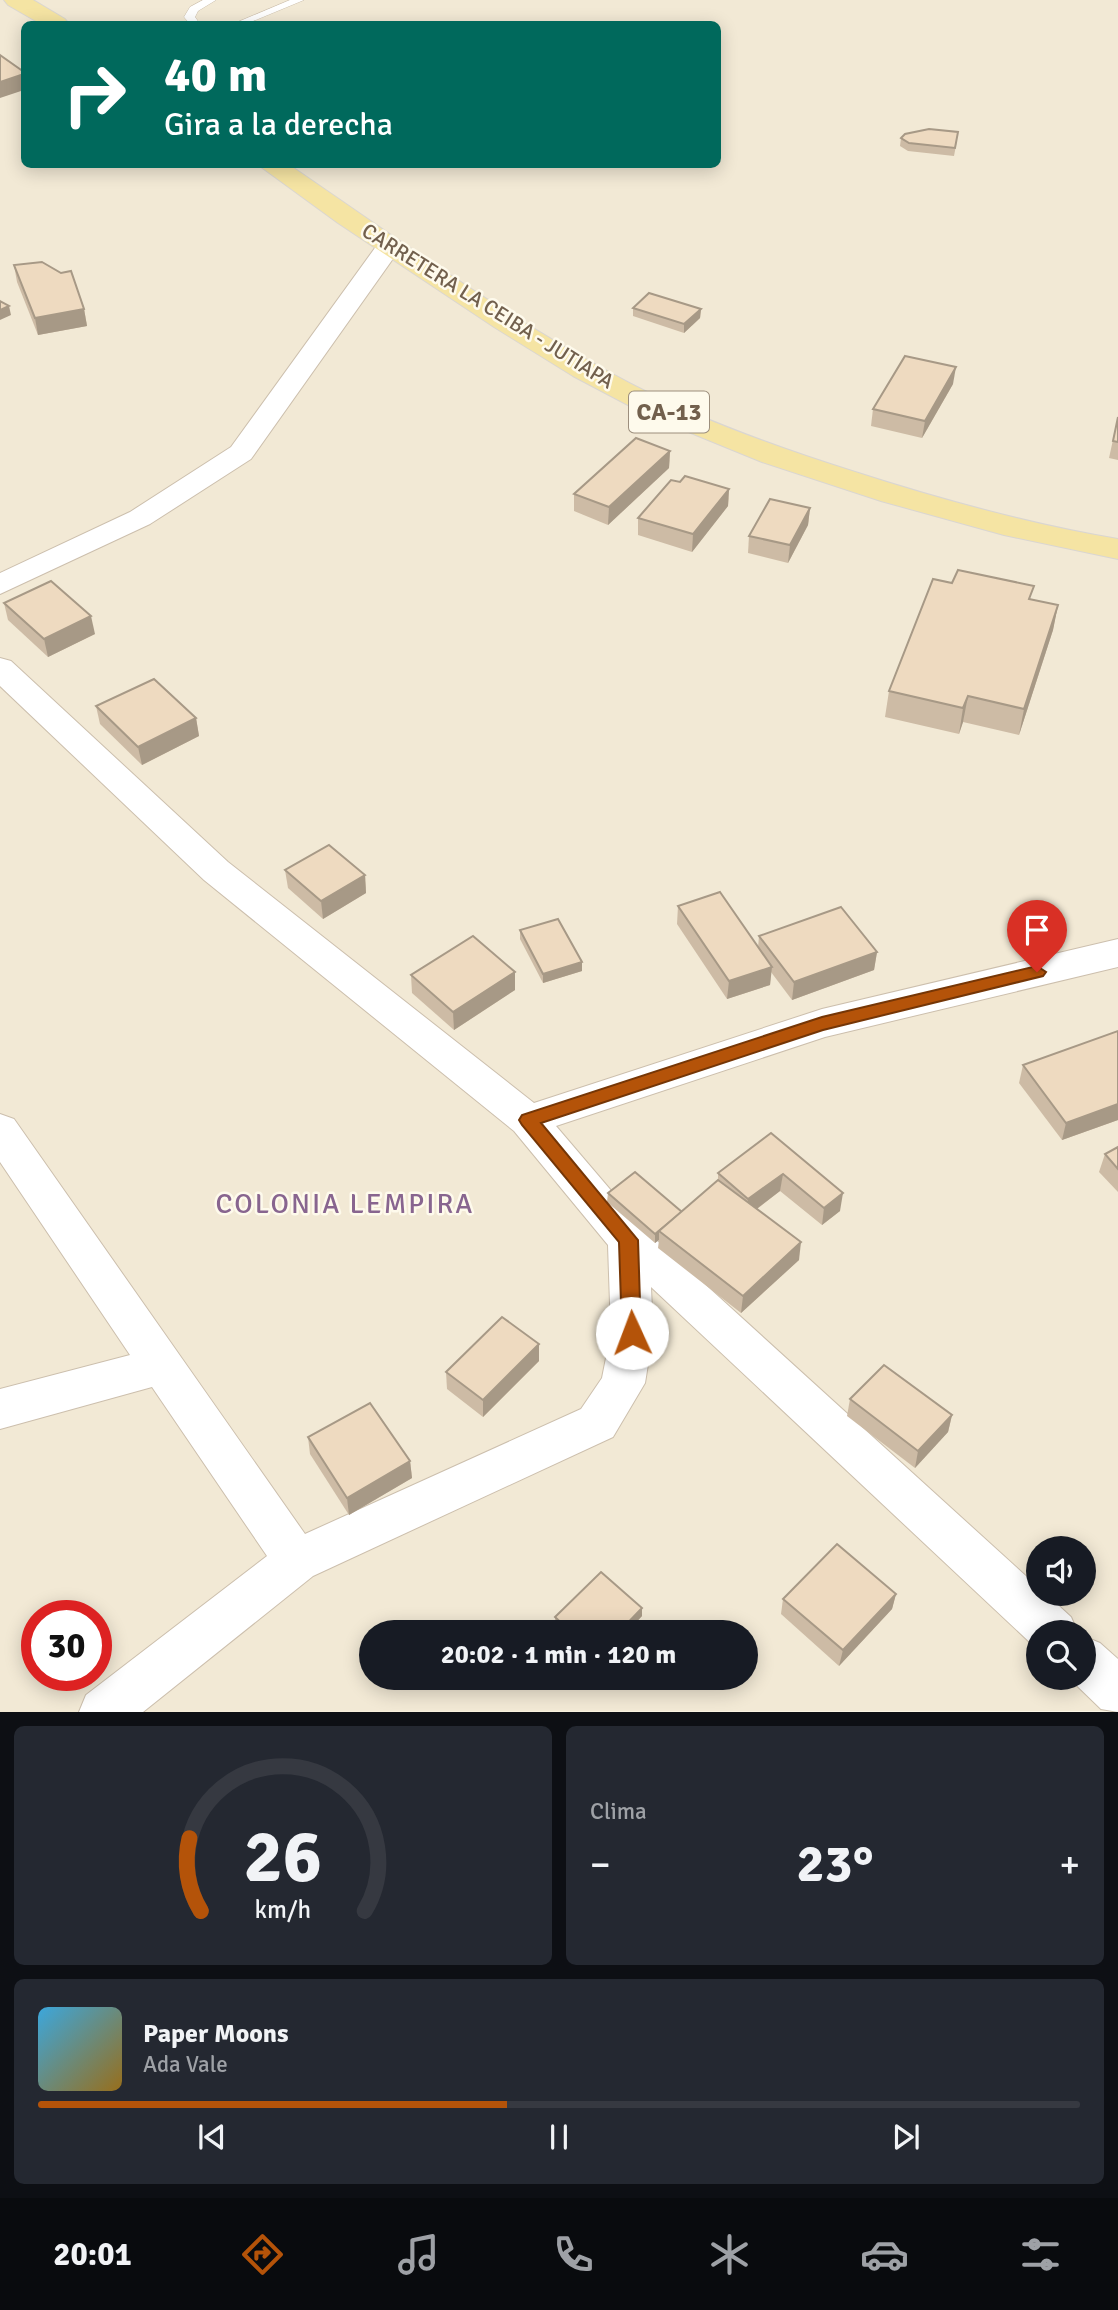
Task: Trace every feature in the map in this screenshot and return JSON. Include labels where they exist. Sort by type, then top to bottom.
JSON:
[{"type":"main road","points":[[16,0],[52,21]]},
{"type":"main road","name":"CARRETERA LA CEIBA - JUTIAPA","points":[[276,168],[389,246],[585,371],[713,432],[794,464],[937,507],[1031,531],[1118,549]]},
{"type":"street","points":[[0,585],[140,518],[241,453],[389,246]]},
{"type":"street","points":[[0,667],[216,871],[528,1120],[628,1240],[1041,1620]]},
{"type":"street","points":[[528,1120],[822,1023],[1118,953]]},
{"type":"street","points":[[0,1130],[298,1561]]},
{"type":"street","points":[[103,1712],[298,1561],[597,1423],[623,1383],[630,1346],[632,1333],[628,1240]]},
{"type":"street","points":[[0,1409],[162,1365]]},
{"type":"street","points":[[1096,1671],[1118,1692]]},
{"type":"lane","points":[[192,21],[189,17],[194,9],[211,0]]},
{"type":"lane","points":[[246,21],[299,0]]},
{"type":"shaded area","points":[[0,0],[1118,0],[1118,1711],[0,1712]]},
{"type":"building","points":[[0,55],[21,70],[21,75],[0,82]]},
{"type":"building","points":[[929,129],[958,132],[955,148],[909,143],[901,138],[905,134]]},
{"type":"building","points":[[42,262],[61,273],[71,271],[84,309],[35,318],[14,265]]},
{"type":"building","points":[[649,293],[701,309],[684,324],[633,308]]},
{"type":"building","points":[[0,301],[9,306],[0,310]]},
{"type":"building","points":[[905,356],[956,367],[925,421],[873,409]]},
{"type":"building","points":[[1118,417],[1118,442],[1113,441]]},
{"type":"building","points":[[636,438],[670,451],[609,507],[574,494]]},
{"type":"building","points":[[685,476],[729,489],[693,534],[638,518],[671,480],[680,482]]},
{"type":"building","points":[[770,499],[810,508],[790,545],[749,536]]},
{"type":"building","points":[[958,570],[1034,586],[1029,599],[1058,605],[1024,709],[968,696],[963,708],[889,691],[933,579],[952,583]]},
{"type":"building","points":[[51,581],[91,616],[44,639],[4,603]]},
{"type":"building","points":[[154,679],[196,718],[138,747],[96,706]]},
{"type":"building","points":[[329,845],[365,875],[321,901],[285,870]]},
{"type":"building","points":[[720,892],[772,967],[729,981],[678,906]]},
{"type":"building","points":[[841,907],[877,952],[794,982],[759,936]]},
{"type":"building","points":[[558,919],[582,962],[543,974],[520,930]]},
{"type":"building","points":[[473,936],[515,972],[453,1012],[411,975]]},
{"type":"building","points":[[1118,1031],[1118,1104],[1066,1123],[1023,1065]]},
{"type":"building","points":[[771,1133],[843,1193],[824,1208],[783,1174],[748,1199],[718,1173]]},
{"type":"building","points":[[1118,1147],[1118,1169],[1105,1154]]},
{"type":"building","points":[[635,1172],[682,1212],[655,1234],[608,1193]]},
{"type":"building","points":[[718,1180],[801,1242],[743,1296],[659,1231]]},
{"type":"building","points":[[502,1317],[539,1344],[483,1400],[446,1372]]},
{"type":"building","points":[[884,1365],[952,1415],[918,1451],[850,1399]]},
{"type":"building","points":[[370,1403],[410,1461],[347,1498],[308,1437]]},
{"type":"building","points":[[837,1544],[896,1594],[843,1650],[783,1599]]},
{"type":"building","points":[[601,1572],[642,1608],[630,1620],[558,1620],[555,1617]]},
{"type":"district","name":"COLONIA LEMPIRA","points":[[345,1204]]},
{"type":"route","points":[[632,1333],[628,1240],[528,1120],[822,1023],[1037,972]]}]
